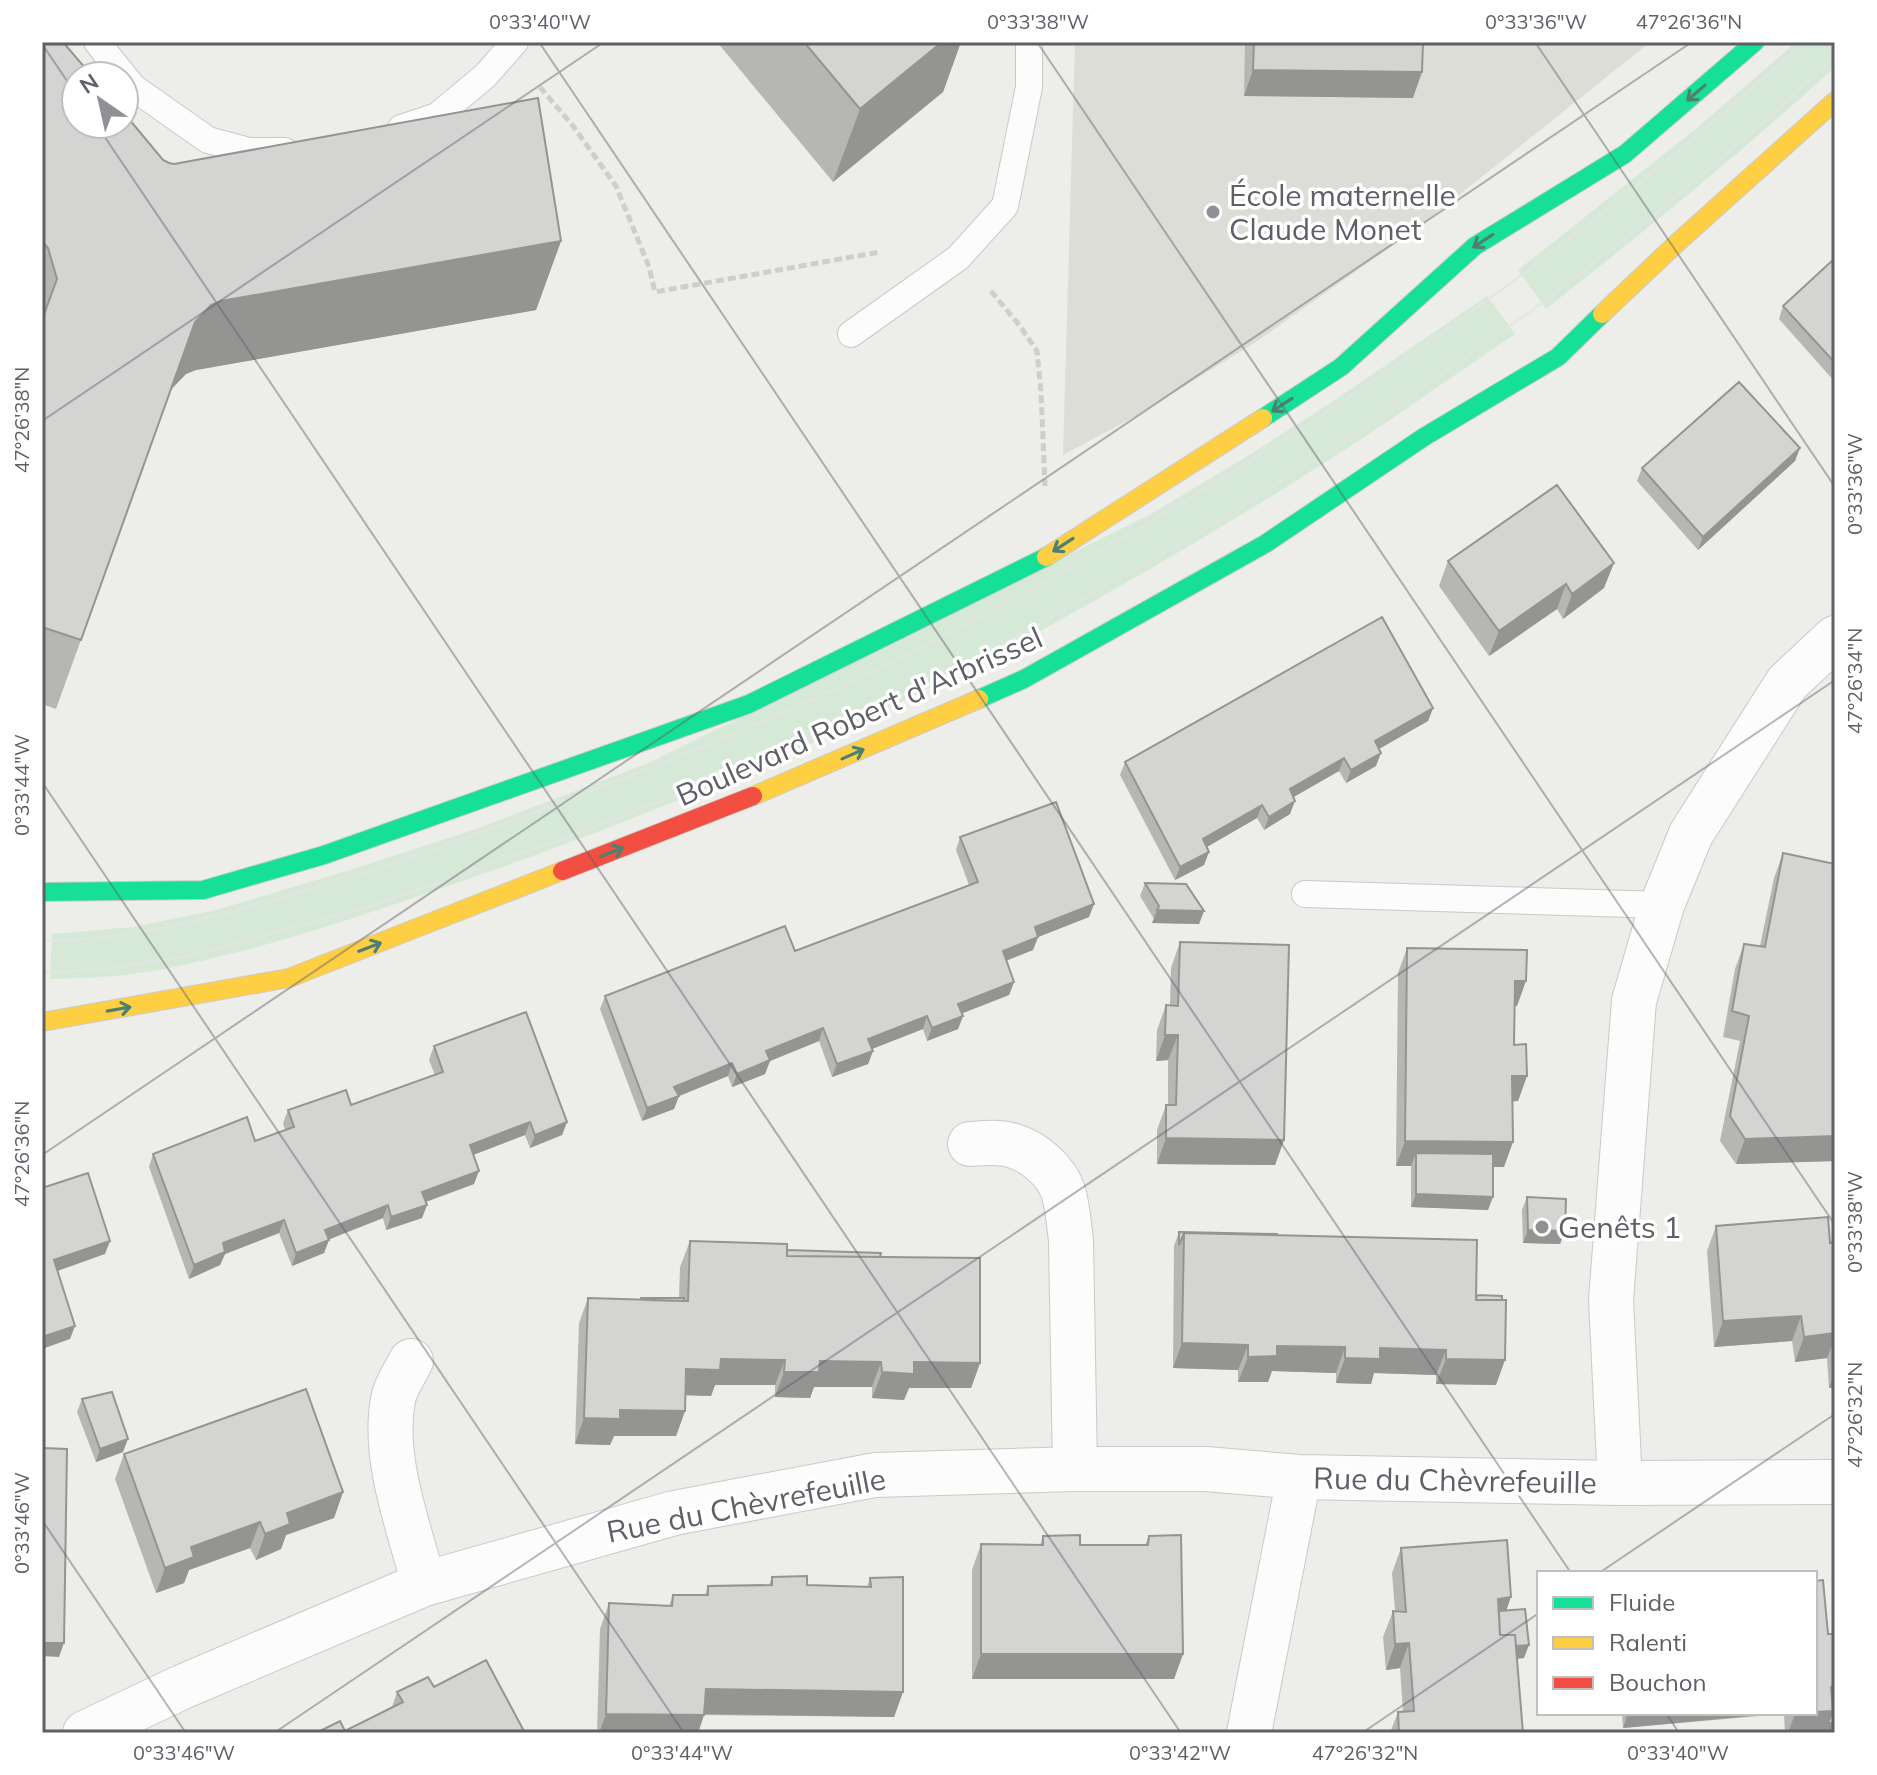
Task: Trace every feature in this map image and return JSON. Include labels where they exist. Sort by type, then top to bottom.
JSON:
[{"type":"street","name":"Boulevard Robert d'Arbrissel","points":[[42,892],[203,890],[324,855],[749,704],[1025,568],[1341,367],[1475,246],[1625,154],[1755,42]]},
{"type":"street","name":"Boulevard Robert d'Arbrissel","points":[[42,1022],[289,978],[781,785],[1024,679],[1265,544],[1424,437],[1558,357],[1677,243],[1835,101]]},
{"type":"street","points":[[1620,1483],[1611,1300],[1634,1001],[1662,905],[1691,834],[1787,683],[1835,638]]},
{"type":"street","points":[[970,1144],[992,1142],[1013,1145],[1033,1154],[1050,1170],[1062,1188],[1071,1241],[1075,1469]]},
{"type":"street","points":[[411,1361],[393,1397],[390,1438],[398,1486],[424,1584]]},
{"type":"street","name":"Rue du Chèvrefeuille","points":[[85,1733],[182,1687],[424,1584],[674,1513],[875,1475],[1206,1469],[1299,1477],[1620,1483],[1835,1482]]},
{"type":"street","points":[[1249,1733],[1299,1477]]},
{"type":"lane","points":[[97,42],[111,60]]},
{"type":"lane","points":[[851,334],[958,258],[1005,206],[1029,87],[1029,42]]},
{"type":"lane","points":[[383,134],[437,116],[485,76],[511,46]]},
{"type":"lane","points":[[140,92],[208,140],[249,151],[313,151]]},
{"type":"lane","points":[[1305,894],[1662,905]]},
{"type":"path","points":[[511,46],[616,186],[649,267],[655,292],[895,249]]},
{"type":"path","points":[[982,280],[1037,351],[1045,486]]},
{"type":"shaded area","points":[[1075,42],[1650,42],[1419,227],[1256,342],[1134,417],[1063,455]]},
{"type":"green space","points":[[1796,42],[1835,42],[1835,67],[1693,191],[1546,309],[1518,270],[1697,128]]},
{"type":"green space","points":[[1487,296],[1515,334],[1354,444],[1203,538],[1040,631],[833,734],[619,824],[307,933],[181,966],[117,976],[50,979],[52,934],[133,927],[216,910],[476,829],[651,762],[1151,514],[1329,404]]},
{"type":"building","points":[[42,42],[63,42],[78,60],[60,60],[60,140],[140,140],[140,132],[163,160],[174,164],[538,98],[561,241],[211,305],[195,322],[81,640],[42,627],[42,320],[57,279],[48,248],[42,241]]},
{"type":"building","points":[[804,42],[942,42],[860,109]]},
{"type":"building","points":[[1254,42],[1423,42],[1422,72],[1253,70]]},
{"type":"building","points":[[1835,258],[1835,363],[1783,306]]},
{"type":"building","points":[[1739,382],[1800,448],[1703,537],[1642,468]]},
{"type":"building","points":[[1557,485],[1614,563],[1572,594],[1566,584],[1499,631],[1448,561]]},
{"type":"building","points":[[1382,617],[1433,708],[1375,741],[1381,753],[1351,770],[1344,758],[1290,789],[1295,801],[1269,817],[1262,805],[1203,839],[1209,852],[1180,867],[1125,762]]},
{"type":"building","points":[[1056,802],[1094,904],[1035,927],[1038,937],[1003,951],[1014,982],[958,1004],[963,1016],[932,1028],[927,1016],[868,1039],[873,1051],[837,1064],[823,1028],[766,1051],[770,1060],[737,1074],[732,1063],[674,1087],[679,1096],[647,1108],[605,996],[785,926],[795,951],[978,882],[960,837]]},
{"type":"building","points":[[1783,853],[1835,864],[1835,1136],[1745,1139],[1730,1116],[1749,1016],[1732,1011],[1744,944],[1765,947]]},
{"type":"building","points":[[1145,883],[1186,884],[1204,911],[1157,910],[1159,906]]},
{"type":"building","points":[[1180,942],[1289,945],[1284,1140],[1166,1138],[1166,1105],[1176,1105],[1178,1035],[1165,1035],[1166,1005],[1178,1006]]},
{"type":"building","points":[[1407,948],[1527,950],[1526,981],[1515,981],[1514,1045],[1526,1044],[1527,1076],[1512,1076],[1513,1142],[1405,1141]]},
{"type":"building","points":[[526,1012],[567,1122],[535,1135],[530,1122],[470,1145],[479,1171],[422,1192],[427,1205],[391,1217],[388,1205],[325,1230],[329,1240],[296,1253],[284,1220],[223,1243],[225,1252],[194,1265],[153,1154],[247,1117],[255,1141],[294,1127],[288,1110],[346,1090],[351,1105],[443,1072],[434,1046]]},
{"type":"building","points":[[1416,1153],[1493,1154],[1493,1197],[1416,1194]]},
{"type":"building","points":[[88,1173],[110,1241],[54,1260],[75,1326],[42,1337],[42,1188]]},
{"type":"building","points":[[1527,1197],[1566,1199],[1565,1231],[1528,1230]]},
{"type":"building","points":[[1828,1217],[1830,1243],[1835,1242],[1835,1333],[1804,1337],[1801,1316],[1723,1321],[1716,1226]]},
{"type":"building","points":[[1179,1232],[1277,1235],[1184,1233],[1179,1245]]},
{"type":"building","points":[[1184,1233],[1477,1240],[1476,1300],[1506,1300],[1505,1360],[1446,1359],[1446,1350],[1380,1348],[1380,1359],[1345,1358],[1345,1347],[1277,1346],[1277,1356],[1248,1357],[1248,1345],[1182,1343]]},
{"type":"building","points":[[690,1241],[787,1244],[787,1256],[980,1258],[980,1363],[914,1362],[914,1374],[882,1372],[881,1362],[820,1361],[819,1372],[784,1372],[785,1360],[721,1359],[720,1370],[686,1369],[685,1411],[620,1410],[620,1419],[584,1418],[588,1298],[688,1301]]},
{"type":"building","points":[[787,1250],[881,1253],[880,1257],[787,1256]]},
{"type":"building","points":[[1477,1295],[1502,1296],[1502,1300],[1476,1300]]},
{"type":"building","points":[[684,1298],[684,1301],[641,1300]]},
{"type":"building","points":[[306,1389],[343,1492],[287,1513],[290,1524],[265,1534],[260,1522],[191,1547],[194,1557],[165,1568],[124,1454]]},
{"type":"building","points":[[112,1392],[128,1439],[100,1449],[82,1399]]},
{"type":"building","points":[[42,1448],[67,1449],[64,1643],[42,1643]]},
{"type":"building","points":[[1080,1535],[1080,1545],[1148,1545],[1149,1536],[1181,1535],[1183,1654],[981,1654],[981,1544],[1043,1545],[1043,1536]]},
{"type":"building","points":[[1507,1540],[1511,1597],[1498,1599],[1500,1635],[1515,1635],[1523,1733],[1399,1733],[1398,1712],[1414,1711],[1409,1643],[1395,1644],[1393,1611],[1406,1612],[1401,1548]]},
{"type":"building","points":[[807,1576],[807,1585],[871,1587],[870,1578],[903,1577],[903,1692],[706,1689],[704,1715],[606,1714],[609,1603],[672,1606],[673,1595],[708,1595],[708,1586],[772,1585],[772,1577]]},
{"type":"building","points":[[1823,1580],[1828,1634],[1835,1634],[1835,1686],[1831,1687],[1833,1711],[1817,1712],[1817,1581]]},
{"type":"building","points":[[1525,1609],[1529,1645],[1516,1646],[1515,1635],[1500,1635],[1499,1611]]},
{"type":"building","points":[[486,1660],[525,1733],[316,1733],[340,1721],[345,1731],[403,1702],[397,1692],[428,1677],[434,1687]]},
{"type":"building","points":[[1835,1698],[1835,1723],[1828,1723],[1833,1711],[1832,1699]]},
{"type":"tram line","points":[[42,941],[110,936],[177,925],[275,900],[409,858],[729,736],[838,688],[944,636],[1173,508],[1394,367],[1604,211],[1706,128],[1804,42]]},
{"type":"tram line","points":[[42,973],[103,969],[190,956],[374,905],[559,840],[713,780],[951,674],[1214,524],[1366,426],[1527,314],[1643,224],[1774,113],[1835,56]]},
{"type":"traffic: fast","points":[[1263,418],[1341,367],[1475,246],[1625,154],[1755,42]]},
{"type":"traffic: fast","points":[[979,699],[1024,679],[1265,544],[1424,437],[1558,357],[1602,314]]},
{"type":"traffic: fast","points":[[42,892],[203,890],[324,855],[749,704],[1046,557]]},
{"type":"traffic: slow","points":[[1602,314],[1835,101]]},
{"type":"traffic: slow","points":[[1046,557],[1263,418]]},
{"type":"traffic: slow","points":[[753,796],[979,699]]},
{"type":"traffic: slow","points":[[42,1022],[289,978],[562,871]]},
{"type":"traffic: jam","points":[[562,871],[753,796]]},
{"type":"place","name":"École maternelle Claude Monet","points":[[1213,212]]},
{"type":"place","name":"Genêts 1","points":[[1542,1227]]}]
